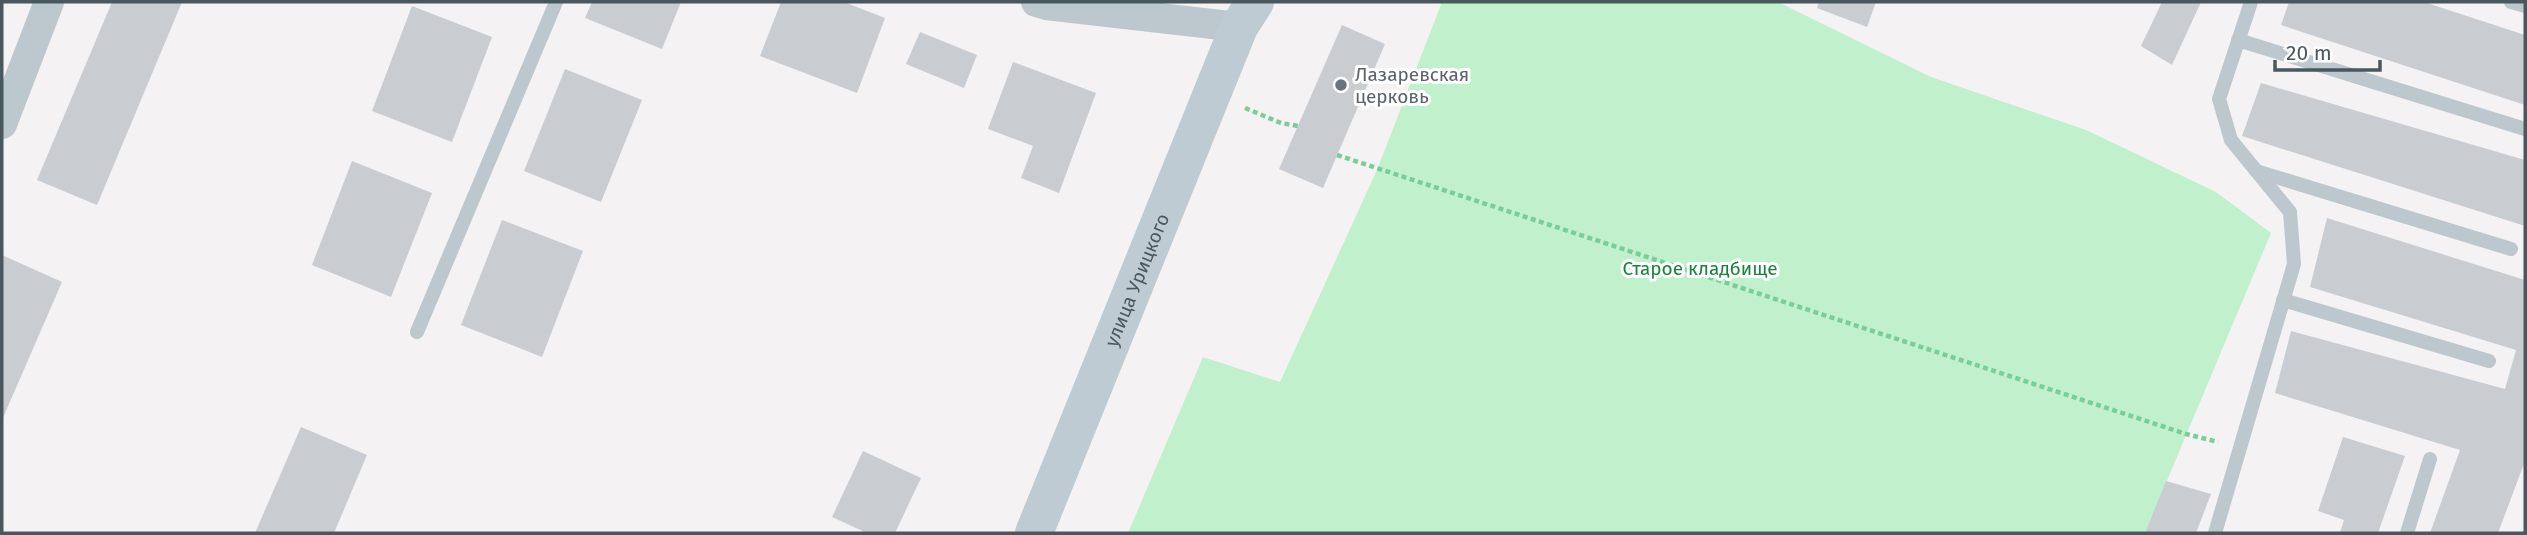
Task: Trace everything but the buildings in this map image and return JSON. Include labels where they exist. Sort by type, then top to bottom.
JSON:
[{"type":"street","points":[[2,124],[49,2]]},
{"type":"street","points":[[1036,2],[1046,5],[1247,14]]},
{"type":"street","name":"улица Урицкого","points":[[1034,533],[1211,94],[1247,14]]},
{"type":"lane","points":[[417,332],[556,2]]},
{"type":"lane","points":[[2215,533],[2294,264],[2290,212],[2231,139],[2219,99],[2251,2]]},
{"type":"lane","points":[[2511,2],[2525,6]]},
{"type":"lane","points":[[2238,40],[2525,129]]},
{"type":"lane","points":[[2256,171],[2511,249]]},
{"type":"lane","points":[[2283,300],[2489,361]]},
{"type":"lane","points":[[2407,533],[2430,458]]},
{"type":"path","points":[[1211,94],[1281,123],[1298,126]]},
{"type":"path","points":[[1337,155],[2186,434],[2240,448]]},
{"type":"green space","name":"Старое кладбище","points":[[1442,2],[1778,2],[1931,77],[2086,130],[2216,192],[2271,233],[2145,533],[1128,533],[1203,357],[1280,382],[1377,170]]},
{"type":"place","name":"Лазаревская церковь","points":[[1341,85]]}]
